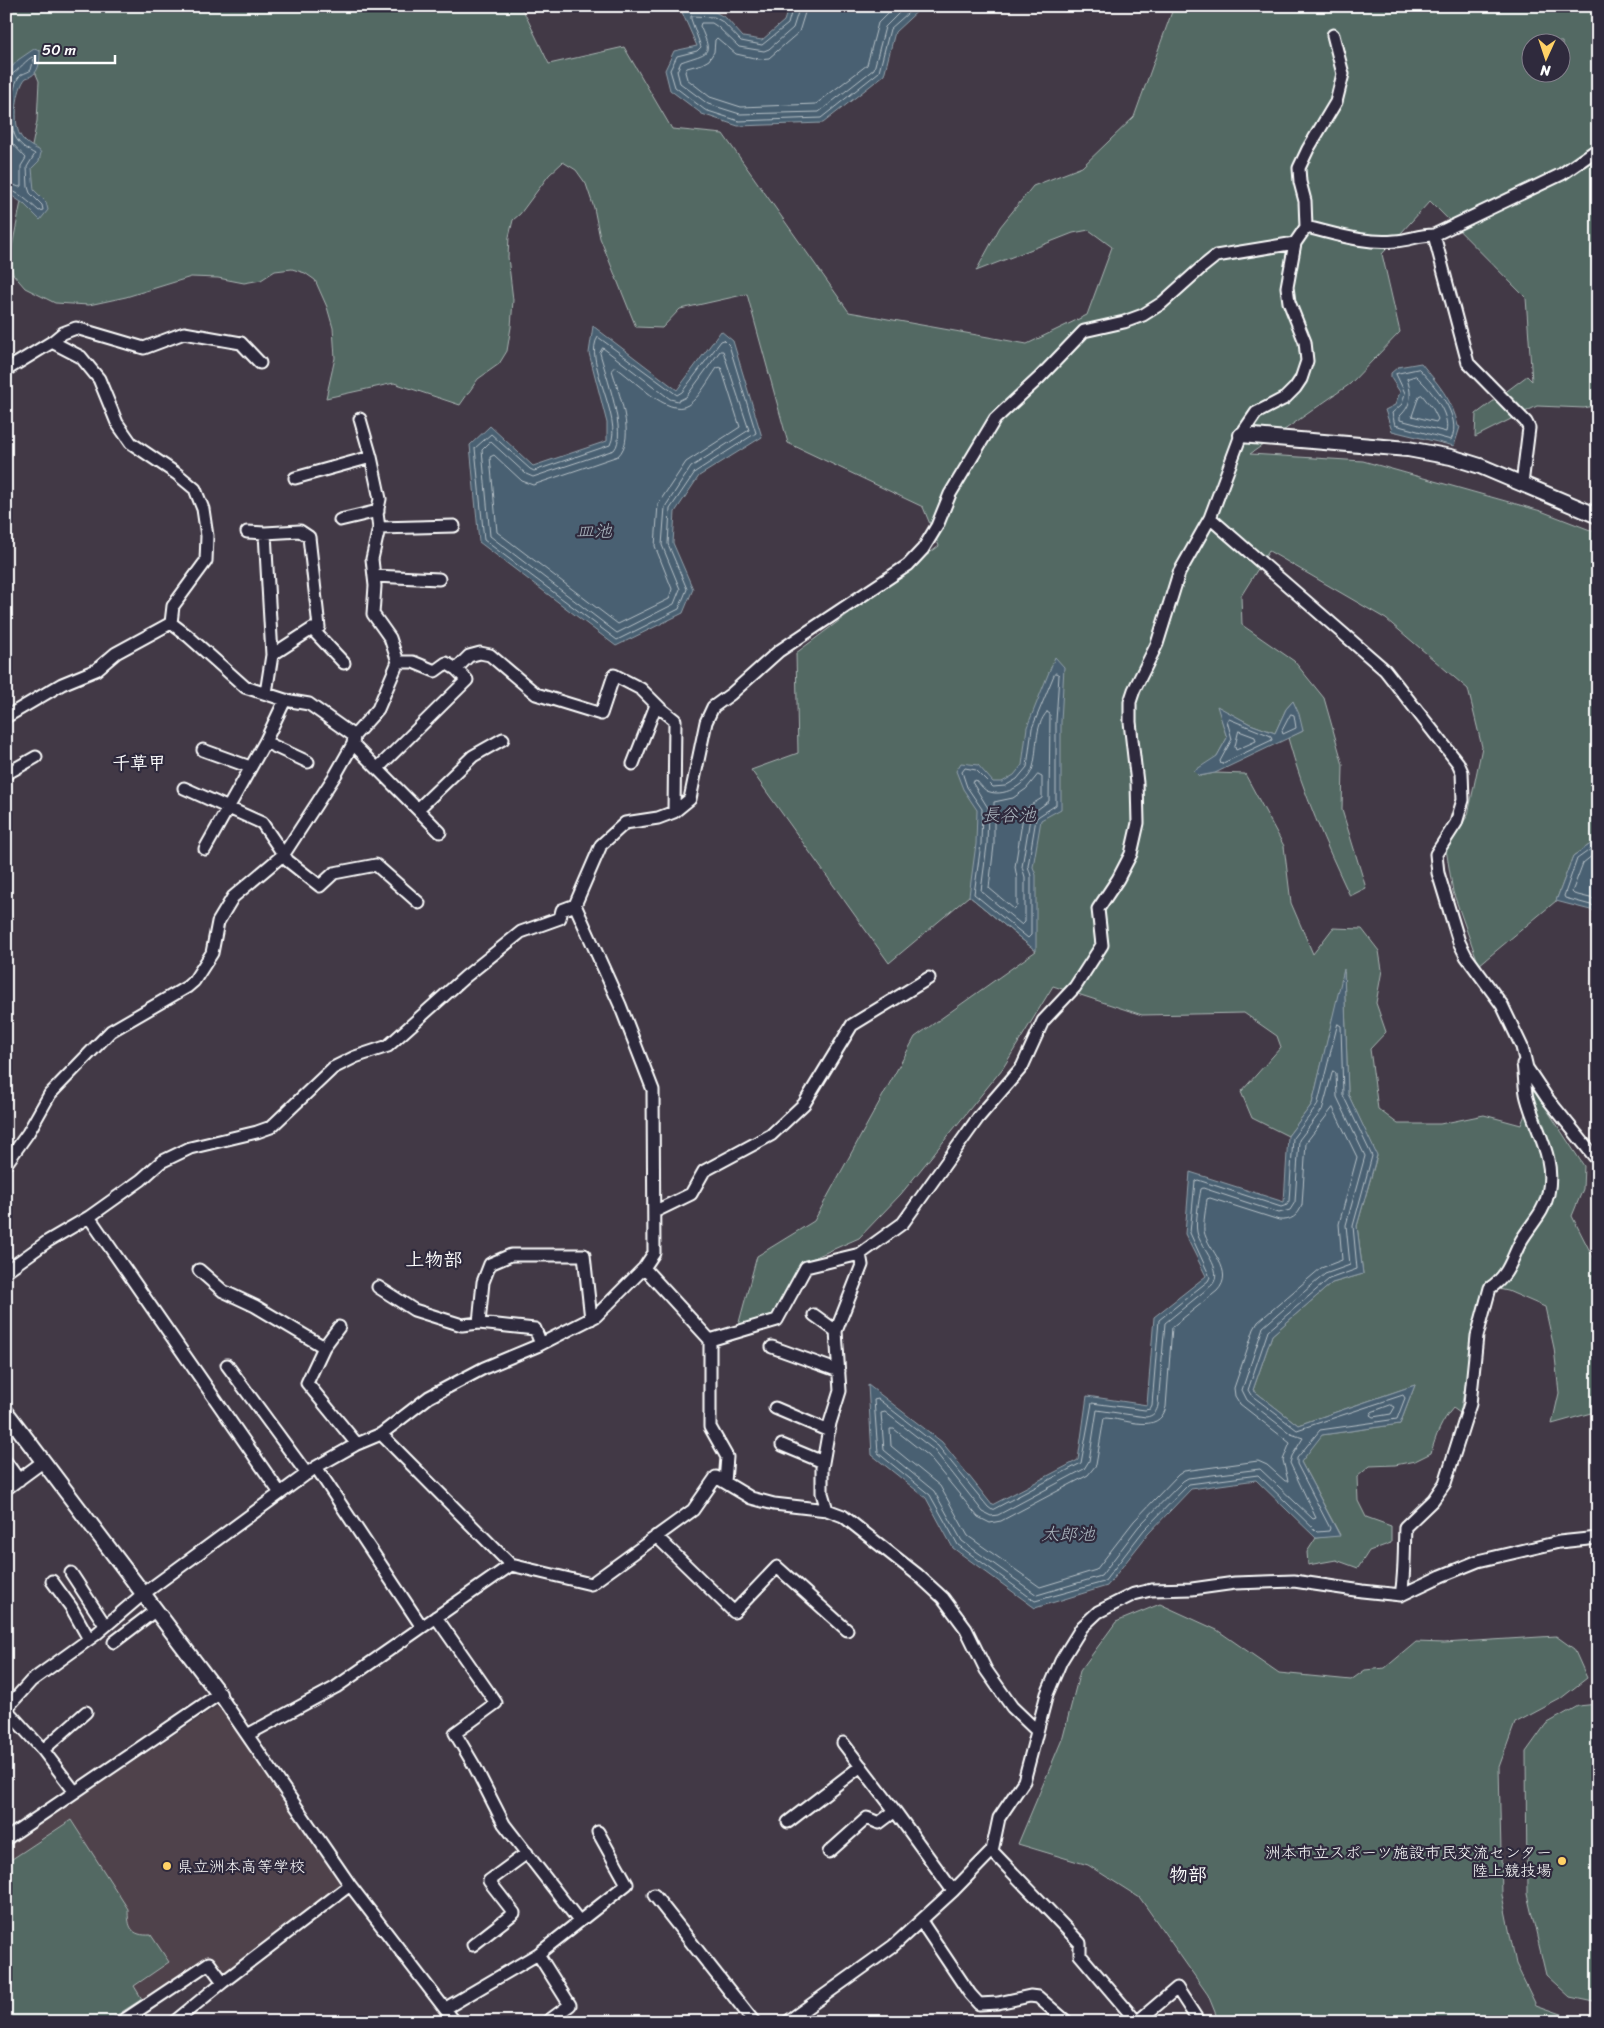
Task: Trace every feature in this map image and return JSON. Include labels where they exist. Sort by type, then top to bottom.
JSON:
[{"type":"street","points":[[710,1340],[777,1320],[806,1267],[860,1254],[903,1223],[978,1118],[1022,1067],[1042,1021],[1075,987],[1102,945],[1098,908],[1118,879],[1131,854],[1138,823],[1137,783],[1130,722],[1130,702],[1134,690],[1157,644],[1179,573],[1210,518],[1241,435],[1256,413],[1285,398],[1295,388],[1301,379],[1307,361],[1305,342],[1288,302],[1286,287],[1295,243],[1306,227],[1305,201],[1300,182],[1299,168],[1336,102],[1343,74],[1333,35]]},
{"type":"street","points":[[1306,227],[1356,240],[1396,241],[1420,235],[1434,235],[1562,174],[1598,149]]},
{"type":"street","points":[[1434,235],[1468,363],[1526,422],[1529,428],[1522,484]]},
{"type":"street","points":[[6,1272],[48,1241],[89,1217],[140,1180],[161,1162],[190,1148],[257,1132],[271,1126],[333,1068],[355,1057],[388,1046],[465,977],[522,932],[560,918],[562,910],[575,905],[601,845],[608,838],[625,823],[658,818],[674,812],[690,799],[706,722],[713,707],[731,694],[779,651],[908,565],[923,549],[937,526],[950,494],[995,419],[1039,378],[1084,331],[1124,322],[1143,315],[1162,303],[1216,256],[1295,243]]},
{"type":"street","points":[[6,370],[52,342],[63,333],[76,328],[144,348],[184,333],[241,343],[260,363]]},
{"type":"street","points":[[52,342],[81,357],[99,379],[117,423],[131,443],[177,474],[195,489],[203,509],[207,536],[206,561],[173,606],[172,623]]},
{"type":"street","points":[[6,1164],[28,1133],[50,1094],[111,1031],[187,987],[194,981],[212,953],[218,922],[233,897],[284,854],[336,774],[353,740],[378,709],[398,662],[390,638],[373,614],[374,576],[372,559],[379,528],[378,511],[380,499],[360,419]]},
{"type":"street","points":[[1241,435],[1408,449],[1480,466],[1598,516]]},
{"type":"street","points":[[295,478],[371,457]]},
{"type":"street","points":[[340,520],[378,511]]},
{"type":"street","points":[[1210,518],[1385,670],[1458,763],[1462,772],[1463,800],[1456,823],[1436,854],[1438,873],[1459,942],[1466,956],[1502,1005],[1522,1047],[1527,1068],[1547,1098],[1598,1161]]},
{"type":"street","points":[[379,528],[454,526]]},
{"type":"street","points":[[247,532],[265,534],[300,531],[309,537],[319,627],[272,655]]},
{"type":"street","points":[[265,534],[272,655],[266,693]]},
{"type":"street","points":[[374,576],[438,579]]},
{"type":"street","points":[[172,623],[245,687],[285,700],[315,707],[353,740],[440,832]]},
{"type":"street","points":[[6,717],[62,684],[96,670],[116,653],[172,623]]},
{"type":"street","points":[[312,630],[344,663]]},
{"type":"street","points":[[456,669],[469,656],[480,653],[490,655],[536,694],[601,714],[614,675],[641,689],[656,705],[675,720],[674,812]]},
{"type":"street","points":[[378,768],[468,680],[446,663],[435,671],[413,662],[398,662]]},
{"type":"street","points":[[205,849],[265,742],[285,700]]},
{"type":"street","points":[[633,764],[656,705]]},
{"type":"street","points":[[418,808],[473,756],[503,739]]},
{"type":"street","points":[[265,742],[308,762]]},
{"type":"street","points":[[203,750],[250,767]]},
{"type":"street","points":[[6,774],[36,757]]},
{"type":"street","points":[[184,788],[262,823],[288,861],[320,886],[334,873],[376,865],[419,903]]},
{"type":"street","points":[[9,1706],[31,1681],[89,1639],[144,1594],[311,1471],[357,1444],[381,1434],[429,1397],[484,1368],[541,1344],[596,1316],[644,1268],[654,1253],[653,1090],[620,1006],[575,905]]},
{"type":"street","points":[[654,1212],[691,1194],[704,1172],[771,1134],[804,1104],[852,1025],[929,978]]},
{"type":"street","points":[[1401,1595],[1404,1576],[1405,1527],[1433,1500],[1445,1483],[1470,1404],[1477,1336],[1490,1288],[1501,1280],[1510,1266],[1522,1240],[1538,1218],[1548,1195],[1550,1177],[1548,1159],[1544,1142],[1527,1098],[1522,1047]]},
{"type":"street","points":[[89,1217],[280,1493]]},
{"type":"street","points":[[479,1323],[483,1282],[490,1264],[511,1254],[584,1255],[590,1319]]},
{"type":"street","points":[[827,1510],[822,1493],[823,1462],[829,1430],[840,1391],[836,1331],[862,1265],[860,1254]]},
{"type":"street","points":[[644,1268],[710,1340],[710,1427],[727,1457],[725,1482]]},
{"type":"street","points":[[199,1270],[224,1291],[255,1306],[324,1347]]},
{"type":"street","points":[[378,1287],[414,1310],[462,1325],[479,1323],[535,1329],[541,1344]]},
{"type":"street","points":[[814,1315],[836,1331]]},
{"type":"street","points":[[339,1327],[324,1347],[307,1383],[357,1444]]},
{"type":"street","points":[[772,1348],[839,1371]]},
{"type":"street","points":[[228,1366],[311,1471],[422,1627]]},
{"type":"street","points":[[775,1408],[829,1430]]},
{"type":"street","points":[[6,1412],[219,1694],[350,1885],[455,2022]]},
{"type":"street","points":[[381,1434],[511,1565],[591,1584],[692,1510],[716,1477],[751,1498],[774,1504],[827,1510],[843,1516],[918,1575],[943,1598],[966,1628],[992,1678],[1012,1707],[1036,1730]]},
{"type":"street","points":[[782,1444],[823,1462]]},
{"type":"street","points":[[6,1489],[44,1461]]},
{"type":"street","points":[[6,1462],[19,1480]]},
{"type":"street","points":[[656,1536],[734,1612],[777,1567],[847,1630]]},
{"type":"street","points":[[788,2022],[893,1946],[953,1891],[992,1851],[999,1818],[1024,1781],[1047,1694],[1061,1660],[1082,1627],[1098,1612],[1134,1594],[1151,1590],[1192,1589],[1235,1583],[1294,1581],[1362,1592],[1401,1595],[1478,1561],[1541,1546],[1598,1538]]},
{"type":"street","points":[[247,1735],[336,1687],[511,1565]]},
{"type":"street","points":[[71,1573],[105,1625]]},
{"type":"street","points":[[52,1581],[71,1607],[89,1639]]},
{"type":"street","points":[[114,1642],[156,1610]]},
{"type":"street","points":[[436,1617],[496,1703],[455,1733],[476,1768],[504,1824],[580,1921]]},
{"type":"street","points":[[6,1690],[9,1706],[75,1792]]},
{"type":"street","points":[[6,1839],[219,1694]]},
{"type":"street","points":[[44,1750],[86,1712]]},
{"type":"street","points":[[843,1743],[895,1810],[953,1891]]},
{"type":"street","points":[[788,1822],[861,1766]]},
{"type":"street","points":[[829,1852],[867,1818],[879,1823],[895,1810]]},
{"type":"street","points":[[446,2008],[538,1954],[627,1884],[598,1832]]},
{"type":"street","points":[[992,1851],[1080,1943],[1080,1955],[1137,2022],[1176,1988],[1200,2022]]},
{"type":"street","points":[[473,1944],[514,1913],[489,1881],[527,1854]]},
{"type":"street","points":[[174,2022],[350,1885]]},
{"type":"street","points":[[654,1896],[754,2022]]},
{"type":"street","points":[[921,1921],[970,1994],[979,2004],[998,2003],[1030,1996],[1038,1998],[1067,2022]]},
{"type":"street","points":[[538,1954],[570,2005],[548,2022]]},
{"type":"street","points":[[121,2022],[209,1962],[223,1982]]},
{"type":"shaded area","name":"県立洲本高等学校","points":[[223,1703],[342,1887],[223,1976],[210,1958],[115,2022],[6,2022],[6,1845]]},
{"type":"green space","points":[[6,6],[517,6],[524,12],[549,64],[624,47],[672,129],[723,134],[849,312],[1027,344],[1087,315],[1112,247],[1089,230],[1073,233],[976,271],[1000,227],[1033,186],[1082,167],[1134,117],[1174,6],[1598,6],[1598,405],[1584,408],[1537,406],[1475,437],[1476,414],[1527,376],[1532,381],[1526,298],[1430,201],[1382,254],[1400,332],[1350,384],[1250,454],[1363,461],[1541,511],[1598,533],[1598,839],[1573,856],[1556,901],[1479,965],[1453,892],[1446,849],[1468,815],[1482,747],[1468,689],[1386,619],[1269,551],[1241,596],[1242,625],[1294,661],[1324,698],[1343,765],[1342,810],[1366,888],[1350,896],[1308,799],[1288,738],[1303,731],[1293,701],[1286,709],[1275,733],[1250,724],[1218,707],[1227,738],[1217,756],[1200,776],[1215,773],[1245,774],[1284,846],[1291,903],[1313,954],[1333,928],[1362,929],[1379,951],[1382,970],[1376,1003],[1386,1032],[1370,1049],[1378,1109],[1398,1124],[1440,1124],[1484,1115],[1521,1125],[1534,1090],[1584,1166],[1583,1189],[1572,1216],[1598,1267],[1598,1411],[1552,1424],[1559,1393],[1554,1348],[1545,1307],[1508,1291],[1484,1286],[1460,1413],[1453,1408],[1445,1418],[1431,1453],[1415,1461],[1395,1465],[1370,1466],[1357,1477],[1358,1501],[1366,1517],[1391,1526],[1391,1543],[1369,1551],[1358,1568],[1336,1560],[1308,1565],[1307,1552],[1316,1538],[1340,1535],[1301,1462],[1321,1435],[1400,1424],[1415,1385],[1298,1425],[1253,1390],[1272,1335],[1332,1283],[1363,1274],[1357,1226],[1377,1156],[1348,1094],[1344,972],[1312,1104],[1288,1136],[1252,1118],[1241,1092],[1281,1047],[1277,1036],[1244,1013],[1142,1015],[1053,986],[1003,1068],[901,1194],[859,1238],[809,1260],[799,1269],[773,1315],[738,1326],[757,1256],[814,1221],[915,1037],[1036,951],[969,896],[889,963],[751,770],[798,753],[796,653],[939,546],[923,507],[788,443],[747,294],[680,309],[662,328],[636,327],[600,238],[594,208],[586,184],[576,170],[563,162],[549,175],[520,214],[513,220],[509,237],[508,257],[513,300],[507,351],[499,364],[478,379],[460,405],[394,383],[326,398],[335,358],[333,328],[327,307],[315,280],[305,273],[292,269],[275,271],[261,280],[244,283],[218,278],[191,277],[126,297],[89,305],[55,303],[25,288],[13,274],[10,257],[37,121],[39,81],[33,67],[6,75]]},
{"type":"green space","points":[[1160,1604],[1217,1630],[1279,1673],[1351,1680],[1365,1670],[1385,1668],[1416,1642],[1444,1643],[1556,1636],[1574,1649],[1587,1678],[1560,1699],[1515,1723],[1499,1767],[1502,1895],[1516,1964],[1536,2005],[1584,2022],[1219,2022],[1208,1995],[1140,1898],[1088,1865],[1018,1844],[1063,1737],[1080,1671],[1116,1622]]},
{"type":"green space","name":"洲本市立スポーツ施設市民交流センター 陸上競技場","points":[[1598,1704],[1598,2003],[1570,1997],[1546,1975],[1527,1894],[1526,1752],[1546,1724],[1578,1706]]},
{"type":"green space","points":[[71,1820],[128,1909],[132,1930],[139,1934],[151,1935],[169,1962],[134,1986],[142,1999],[106,2022],[6,2022],[6,1863]]},
{"type":"water","points":[[789,6],[923,6],[895,32],[884,75],[823,123],[738,126],[702,114],[670,90],[665,70],[674,51],[697,46],[681,10],[715,12],[726,18],[743,37],[762,40],[784,21]]},
{"type":"water","points":[[34,49],[40,51],[39,64],[34,74],[26,78],[23,83],[18,98],[16,115],[20,135],[41,153],[39,161],[32,168],[34,190],[46,202],[48,210],[40,220],[24,204],[6,192],[6,74],[18,60]]},
{"type":"water","name":"皿池","points":[[593,326],[677,390],[721,331],[733,341],[762,437],[699,476],[675,512],[673,543],[693,589],[683,613],[616,646],[479,542],[470,445],[490,426],[533,466],[607,441],[607,423],[589,353]]},
{"type":"water","points":[[1421,363],[1448,400],[1460,427],[1454,446],[1392,431],[1385,410],[1395,405],[1400,392],[1391,378],[1391,373],[1398,367]]},
{"type":"water","name":"長谷池","points":[[1055,657],[1064,667],[1061,722],[1061,809],[1041,820],[1033,867],[1036,875],[1036,951],[969,896],[976,844],[977,810],[963,789],[956,771],[961,763],[978,765],[993,782],[1002,782],[1014,775],[1022,765],[1027,727]]},
{"type":"water","points":[[1293,701],[1299,714],[1303,731],[1215,773],[1199,776],[1194,771],[1217,756],[1227,738],[1217,706],[1250,724],[1275,733],[1286,709]]},
{"type":"water","points":[[1598,839],[1598,912],[1556,901],[1573,856]]},
{"type":"water","name":"太郎池","points":[[1344,969],[1348,1094],[1377,1155],[1357,1226],[1363,1274],[1332,1283],[1272,1335],[1253,1390],[1298,1425],[1415,1385],[1400,1424],[1322,1435],[1301,1462],[1340,1536],[1316,1538],[1256,1480],[1191,1489],[1148,1534],[1107,1586],[1035,1608],[953,1548],[926,1498],[872,1455],[868,1385],[942,1442],[992,1505],[1078,1460],[1087,1396],[1147,1405],[1154,1317],[1206,1276],[1185,1234],[1190,1172],[1284,1202],[1288,1136],[1312,1104]]},
{"type":"place","name":"洲本市立スポーツ施設市民交流センター 陸上競技場","points":[[1562,1861]]},
{"type":"place","name":"県立洲本高等学校","points":[[167,1866]]},
{"type":"district","name":"千草甲","points":[[139,763]]},
{"type":"district","name":"上物部","points":[[434,1259]]},
{"type":"district","name":"物部","points":[[1188,1874]]}]
